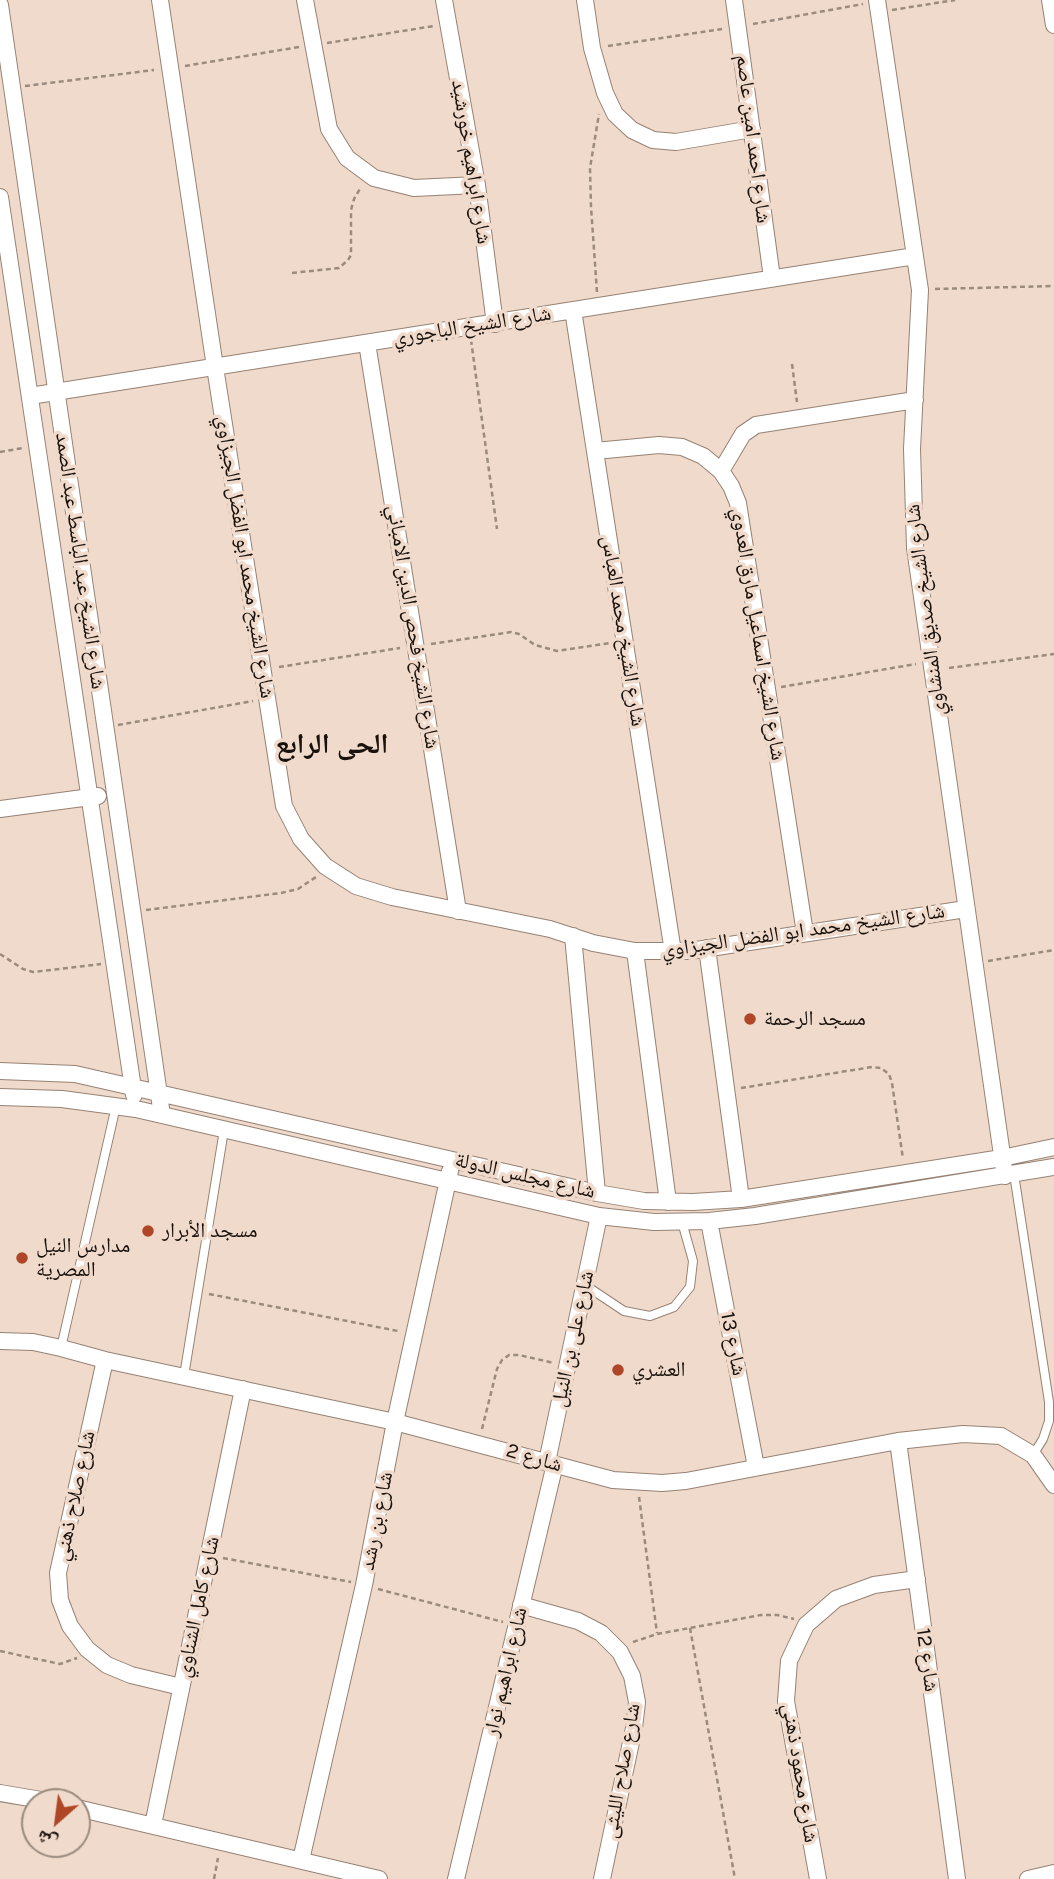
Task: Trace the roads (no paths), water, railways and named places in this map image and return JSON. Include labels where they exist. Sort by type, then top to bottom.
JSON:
[{"type":"street","name":"شارع الشيخ محمد ابو الفضل الجيزاوي","points":[[160,0],[284,806],[301,839],[325,866],[356,886],[392,897],[635,951],[673,952],[707,948],[966,909]]},
{"type":"street","points":[[305,0],[329,129],[347,158],[374,178],[414,188],[477,186]]},
{"type":"street","name":"شارع ابراهيم خورشيد","points":[[444,0],[477,186],[495,324]]},
{"type":"street","points":[[585,0],[592,48],[605,93],[615,114],[632,130],[653,140],[676,142],[752,129]]},
{"type":"street","name":"شارع احمد امين عاصم","points":[[734,0],[772,278]]},
{"type":"street","points":[[1050,0],[1054,24]]},
{"type":"street","name":"شارع الشيخ عبد الباسط عبد الصمد","points":[[0,5],[162,1115]]},
{"type":"street","name":"شارع الشيخ صديق المنشاوي","points":[[878,6],[920,290],[913,511],[931,666],[1002,1158],[1010,1175]]},
{"type":"street","name":"شارع الشيخ عبد الباسط عبد الصمد","points":[[0,197],[136,1109]]},
{"type":"street","name":"شارع الشيخ الباجوري","points":[[30,396],[915,256]]},
{"type":"street","name":"شارع الشيخ محمد العباس","points":[[573,310],[673,952]]},
{"type":"street","name":"شارع الشيخ فحص الدين الامباني","points":[[367,343],[458,911]]},
{"type":"street","points":[[721,471],[743,434],[756,425],[915,400]]},
{"type":"street","name":"شارع الشيخ اسماعيل مارق العدوي","points":[[595,451],[659,445],[682,447],[703,456],[721,471],[731,486],[738,503],[805,933]]},
{"type":"street","points":[[0,809],[114,794]]},
{"type":"street","points":[[573,936],[597,1193]]},
{"type":"street","points":[[707,948],[726,1090],[747,1198],[755,1216]]},
{"type":"street","points":[[635,951],[668,1202]]},
{"type":"street","name":"شارع مجلس الدولة","points":[[0,1071],[75,1074],[597,1193],[668,1202],[747,1198],[1002,1158],[1054,1147]]},
{"type":"street","name":"شارع مجلس الدولة","points":[[0,1097],[62,1099],[136,1109],[448,1182],[627,1220],[709,1222],[1054,1167]]},
{"type":"street","name":"شارع بن رشد","points":[[301,1860],[365,1585],[395,1422],[453,1159]]},
{"type":"street","name":"شارع على بن النيل","points":[[551,1463],[599,1216]]},
{"type":"street","name":"شارع 13","points":[[709,1222],[756,1468]]},
{"type":"street","name":"شارع 2","points":[[0,1341],[33,1342],[395,1422],[614,1480],[637,1483],[686,1480],[898,1441],[963,1434],[1000,1436],[1033,1455],[1054,1485]]},
{"type":"street","name":"شارع صلاح ذهني","points":[[105,1360],[58,1573],[60,1600],[70,1626],[87,1649],[107,1665],[131,1675],[181,1687]]},
{"type":"street","name":"شارع كامل الشناوي","points":[[153,1825],[243,1388]]},
{"type":"street","name":"شارع 12","points":[[898,1441],[957,1879]]},
{"type":"street","name":"شارع ابراهيم نوار","points":[[456,1879],[521,1605],[551,1463]]},
{"type":"street","name":"شارع محمود ذهني","points":[[818,1879],[786,1701],[789,1661],[806,1625],[836,1599],[874,1586],[916,1579]]},
{"type":"street","name":"شارع صلاح الليثى","points":[[521,1605],[578,1621],[601,1633],[620,1652],[632,1676],[637,1702],[634,1728],[602,1879]]},
{"type":"street","points":[[0,1793],[21,1797]]},
{"type":"street","points":[[91,1811],[379,1879]]},
{"type":"street","points":[[1028,1879],[1054,1873]]},
{"type":"lane","points":[[61,1348],[116,1106]]},
{"type":"lane","points":[[184,1376],[224,1130]]},
{"type":"lane","points":[[1010,1175],[1049,1402],[1046,1430],[1033,1455]]},
{"type":"lane","points":[[586,1285],[624,1311],[650,1316],[674,1307],[690,1287],[693,1261],[682,1222]]},
{"type":"place","name":"مسجد الرحمة","points":[[750,1019]]},
{"type":"place","name":"مسجد الأبرار","points":[[148,1231]]},
{"type":"place","name":"مدارس النيل المصرية","points":[[22,1258]]},
{"type":"place","name":"العشري","points":[[618,1370]]},
{"type":"district","name":"الحى الرابع","points":[[332,745]]}]
